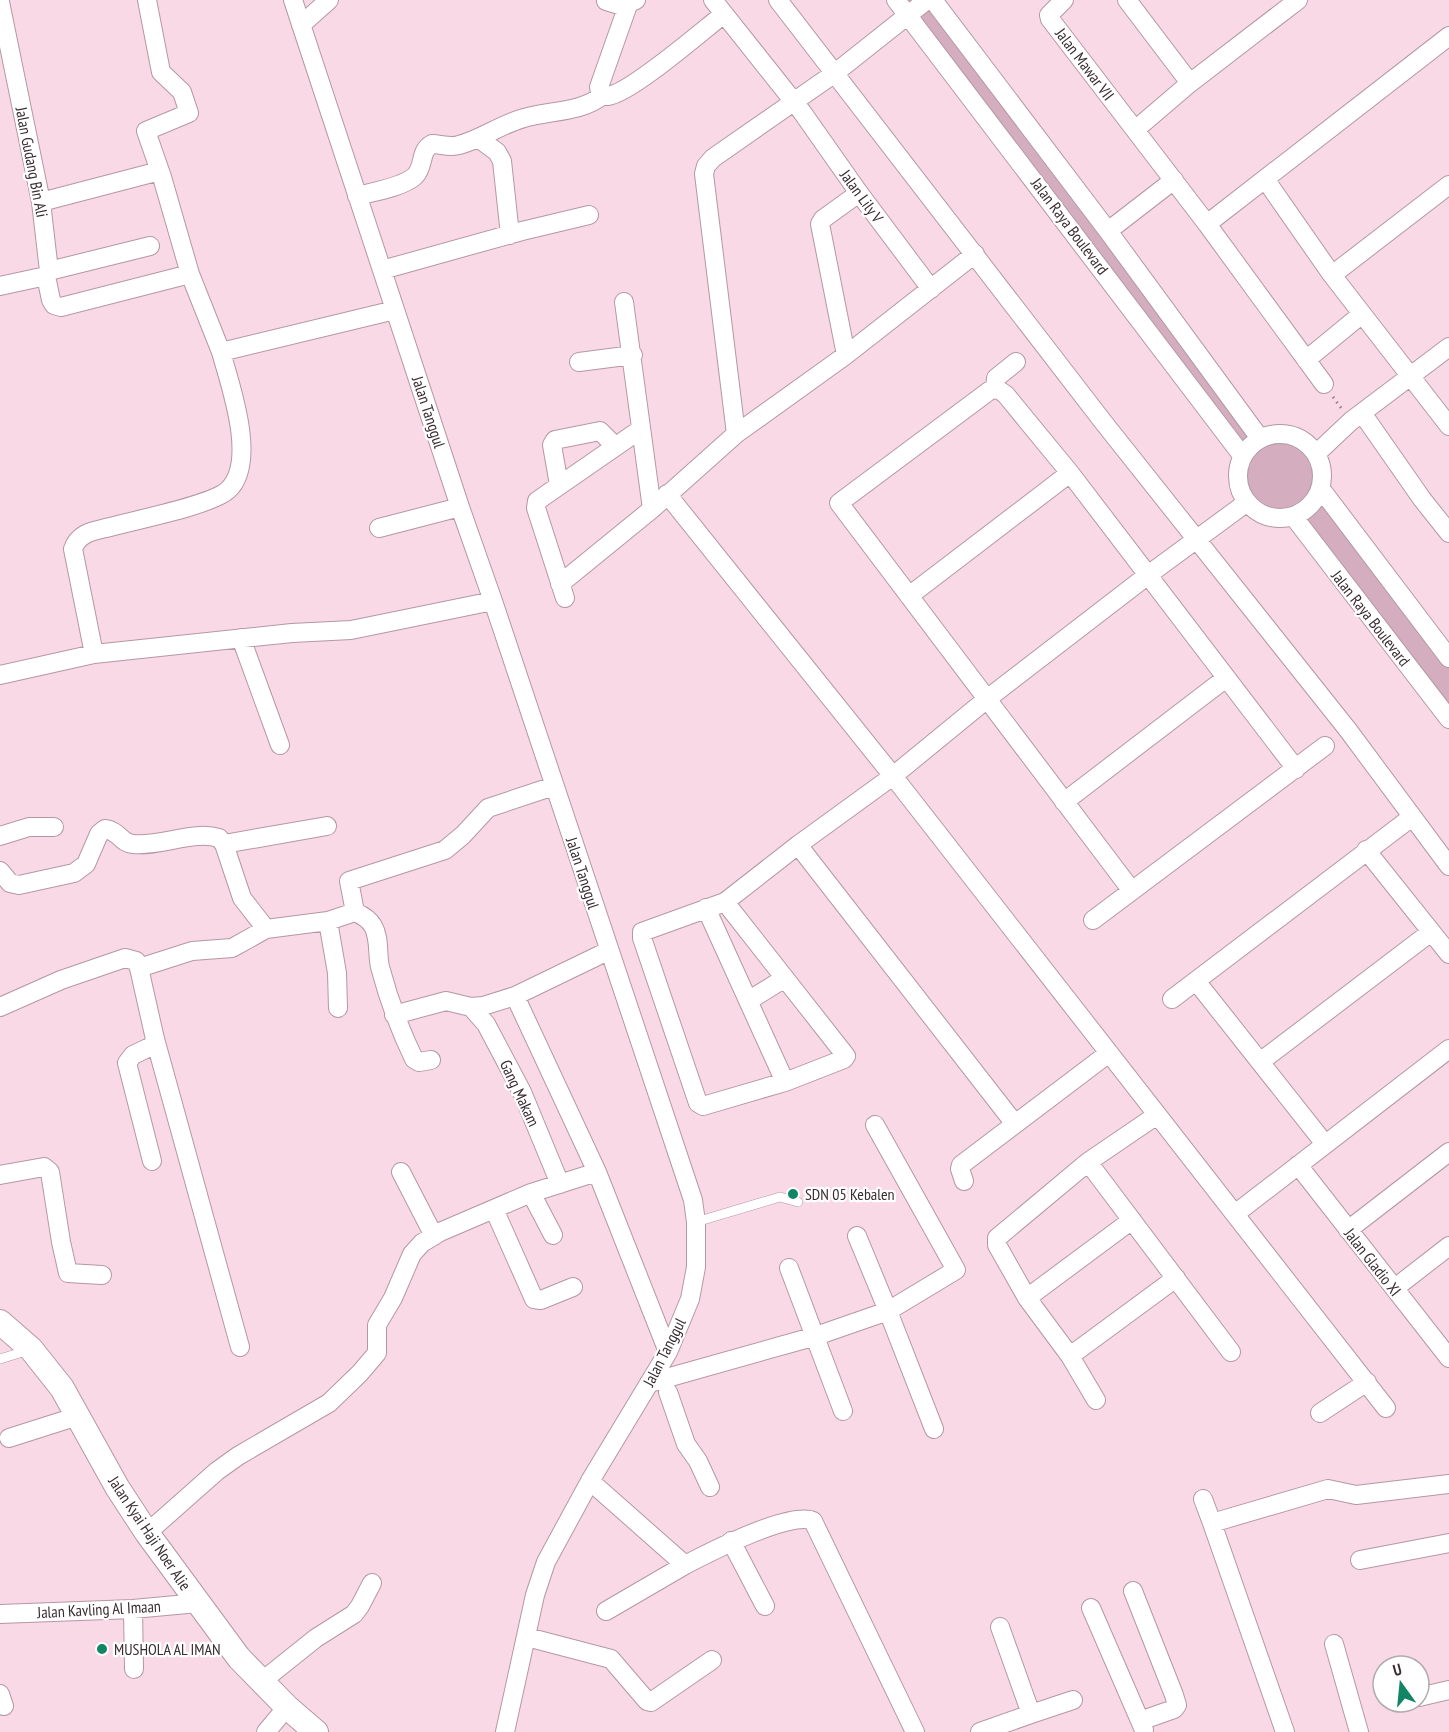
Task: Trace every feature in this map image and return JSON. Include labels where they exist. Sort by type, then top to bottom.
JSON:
[{"type":"street","points":[[94,654],[73,549],[77,539],[81,535],[97,530],[188,507],[219,496],[227,491],[237,477],[242,458],[237,413],[221,352],[190,274],[162,177],[146,133],[147,129],[189,113],[182,92],[160,72],[147,0]]},
{"type":"street","name":"Jalan Tanggul","points":[[293,0],[382,270],[386,312],[493,601],[693,1200],[696,1221],[696,1267],[690,1299],[668,1352],[590,1481],[546,1562],[535,1595],[505,1732]]},
{"type":"street","points":[[301,25],[329,0]]},
{"type":"street","points":[[778,0],[1104,423],[1348,730],[1449,866]]},
{"type":"street","name":"Jalan Raya Boulevard","points":[[896,0],[1241,454]]},
{"type":"street","points":[[736,434],[704,174],[706,166],[712,158],[835,74],[927,0]]},
{"type":"street","name":"Jalan Raya Boulevard","points":[[933,0],[1108,231],[1259,437]]},
{"type":"street","name":"Jalan Mawar VII","points":[[1064,0],[1052,10],[1049,15],[1050,19],[1136,130]]},
{"type":"street","points":[[1127,0],[1190,83]]},
{"type":"street","points":[[1298,0],[1190,83],[1136,130],[1324,384]]},
{"type":"street","points":[[606,1],[617,6],[632,2]]},
{"type":"street","name":"Jalan Gudang Bin Ali","points":[[0,2],[41,202],[47,273],[51,300],[54,305],[61,307],[190,274]]},
{"type":"street","points":[[632,2],[599,87],[603,95],[609,96],[636,82],[718,7]]},
{"type":"street","name":"Jalan Lily V","points":[[718,7],[794,102],[931,289]]},
{"type":"street","points":[[1207,224],[1449,36]]},
{"type":"street","points":[[357,196],[406,182],[420,168],[424,150],[432,144],[458,146],[518,119],[575,108],[594,102],[603,95]]},
{"type":"street","points":[[478,138],[497,152],[502,161],[510,235]]},
{"type":"street","points":[[41,202],[152,173]]},
{"type":"street","points":[[1265,179],[1332,275],[1449,426]]},
{"type":"street","points":[[1108,231],[1174,180]]},
{"type":"street","points":[[1332,275],[1449,185]]},
{"type":"street","points":[[846,355],[820,224],[823,219],[859,193]]},
{"type":"street","points":[[382,270],[589,215]]},
{"type":"street","points":[[0,285],[150,246]]},
{"type":"street","points":[[641,429],[537,501],[536,508],[562,591],[736,434],[846,355],[975,254]]},
{"type":"street","points":[[624,302],[633,355],[652,509]]},
{"type":"street","points":[[221,352],[386,312]]},
{"type":"street","points":[[1306,360],[1362,314]]},
{"type":"street","points":[[1317,453],[1356,417],[1449,347]]},
{"type":"street","points":[[579,362],[633,355]]},
{"type":"street","points":[[994,389],[996,378],[1016,362]]},
{"type":"street","points":[[1132,891],[839,503],[989,391],[994,389],[1006,395],[1070,473],[1296,769]]},
{"type":"street","points":[[1356,417],[1449,533]]},
{"type":"street","points":[[559,485],[552,451],[555,440],[600,431],[615,446]]},
{"type":"street","points":[[1280,432],[1301,438],[1317,453],[1323,471],[1321,489],[1310,506],[1293,516],[1276,518],[1259,514],[1246,503],[1236,479],[1241,454],[1259,437],[1280,432]]},
{"type":"street","points":[[909,596],[1070,473]]},
{"type":"street","points":[[1321,489],[1449,658]]},
{"type":"street","points":[[667,494],[893,776],[1386,1408]]},
{"type":"street","points":[[724,902],[846,1056],[844,1059],[784,1082],[706,1107],[698,1103],[642,938],[642,932],[724,902],[893,776],[987,699],[1246,503]]},
{"type":"street","points":[[379,528],[460,507]]},
{"type":"street","name":"Jalan Raya Boulevard","points":[[1293,516],[1449,719]]},
{"type":"street","points":[[0,675],[94,654],[241,638],[351,630],[493,601]]},
{"type":"street","points":[[241,638],[280,745]]},
{"type":"street","points":[[1064,802],[1227,678]]},
{"type":"street","points":[[1093,920],[1325,746]]},
{"type":"street","points":[[355,912],[349,881],[445,850],[464,835],[488,808],[554,786]]},
{"type":"street","points":[[1172,999],[1412,817]]},
{"type":"street","points":[[224,844],[327,826]]},
{"type":"street","points":[[0,836],[29,827],[54,827]]},
{"type":"street","points":[[0,871],[10,883],[19,885],[74,873],[86,864],[99,834],[105,829],[114,830],[124,841],[131,844],[159,844],[213,836],[219,838],[224,844],[242,898],[266,929]]},
{"type":"street","points":[[798,845],[1015,1124]]},
{"type":"street","points":[[1366,850],[1449,954]]},
{"type":"street","points":[[706,909],[784,1082]]},
{"type":"street","points":[[139,968],[192,951],[232,948],[266,929],[328,921],[355,912],[365,917],[376,932],[380,963],[394,1015],[414,1059],[419,1062],[431,1060]]},
{"type":"street","points":[[328,921],[337,973],[339,1008]]},
{"type":"street","points":[[1260,1062],[1431,932]]},
{"type":"street","points":[[394,1015],[446,1001],[471,1007],[483,1006],[515,996],[608,951]]},
{"type":"street","points":[[0,1007],[61,980],[125,958],[136,961],[155,1039],[240,1347]]},
{"type":"street","points":[[748,1001],[785,978]]},
{"type":"street","points":[[1196,981],[1325,1144]]},
{"type":"street","points":[[515,996],[597,1172],[668,1352]]},
{"type":"street","name":"Gang Makam","points":[[471,1007],[486,1024],[522,1092],[560,1184]]},
{"type":"street","points":[[152,1161],[127,1063],[133,1055],[152,1046],[155,1039]]},
{"type":"street","points":[[1235,1214],[1449,1049]]},
{"type":"street","points":[[964,1180],[961,1165],[1109,1053]]},
{"type":"street","points":[[1096,1400],[1070,1356],[1027,1298],[997,1245],[996,1238],[1088,1162],[1157,1115]]},
{"type":"street","points":[[645,1390],[888,1311],[956,1270],[875,1125]]},
{"type":"street","points":[[1348,1230],[1449,1152]]},
{"type":"street","points":[[1088,1162],[1231,1352]]},
{"type":"street","name":"Jalan Gladio XI","points":[[1298,1165],[1395,1288],[1446,1347]]},
{"type":"street","points":[[0,1175],[44,1167],[47,1169],[50,1172],[68,1273],[102,1275]]},
{"type":"street","points":[[401,1172],[434,1236]]},
{"type":"street","points":[[147,1533],[217,1471],[238,1456],[329,1403],[360,1373],[376,1353],[376,1328],[393,1298],[412,1254],[422,1244],[434,1236],[531,1193],[597,1172]]},
{"type":"street","points":[[531,1193],[553,1235]]},
{"type":"street","points":[[494,1209],[534,1299],[541,1300],[573,1287]]},
{"type":"street","points":[[1027,1298],[1132,1220]]},
{"type":"street","points":[[857,1236],[934,1429]]},
{"type":"street","points":[[1395,1288],[1449,1246]]},
{"type":"street","points":[[789,1268],[843,1411]]},
{"type":"street","points":[[1070,1356],[1176,1278]]},
{"type":"street","name":"Jalan Kyai Haji Noer Alie","points":[[0,1322],[32,1349],[62,1388],[112,1479],[147,1533],[239,1658],[287,1707],[316,1732]]},
{"type":"street","points":[[645,1390],[668,1392],[705,1375],[715,1366]]},
{"type":"street","points":[[1320,1413],[1367,1382]]},
{"type":"street","points":[[668,1392],[686,1444],[698,1461],[710,1487]]},
{"type":"street","points":[[9,1438],[78,1416]]},
{"type":"street","points":[[590,1481],[685,1565]]},
{"type":"street","points":[[1212,1523],[1328,1489],[1356,1495],[1449,1484]]},
{"type":"street","points":[[1203,1499],[1285,1732]]},
{"type":"street","points":[[606,1611],[731,1541],[806,1518],[813,1521],[915,1732]]},
{"type":"street","points":[[731,1541],[765,1606]]},
{"type":"street","points":[[1360,1560],[1449,1543]]},
{"type":"street","points":[[261,1682],[316,1638],[354,1614],[372,1583]]},
{"type":"street","points":[[1091,1608],[1142,1726],[1174,1709],[1177,1705],[1133,1592]]},
{"type":"street","name":"Jalan Kavling Al Imaan","points":[[0,1614],[198,1604]]},
{"type":"street","points":[[133,1609],[134,1669]]},
{"type":"street","points":[[1000,1627],[1031,1714]]},
{"type":"street","points":[[527,1637],[608,1658],[647,1701],[651,1702],[712,1660]]},
{"type":"street","points":[[1334,1644],[1359,1732]]},
{"type":"street","points":[[1431,1694],[1449,1690]]},
{"type":"street","points":[[980,1732],[1073,1700]]},
{"type":"street","points":[[266,1732],[287,1707]]},
{"type":"lane","points":[[696,1221],[780,1197],[798,1202]]},
{"type":"lane","points":[[0,1359],[32,1349]]},
{"type":"path","points":[[1324,384],[1356,417]]},
{"type":"shaded area","points":[[896,0],[933,0],[1259,437],[1280,432],[1301,438],[1317,453],[1323,471],[1321,489],[1449,658],[1449,720],[1293,517],[1276,518],[1259,514],[1246,503],[1236,479],[1241,454]]},
{"type":"place","name":"SDN 05 Kebalen","points":[[793,1194]]},
{"type":"place","name":"MUSHOLA AL IMAN","points":[[102,1649]]}]
